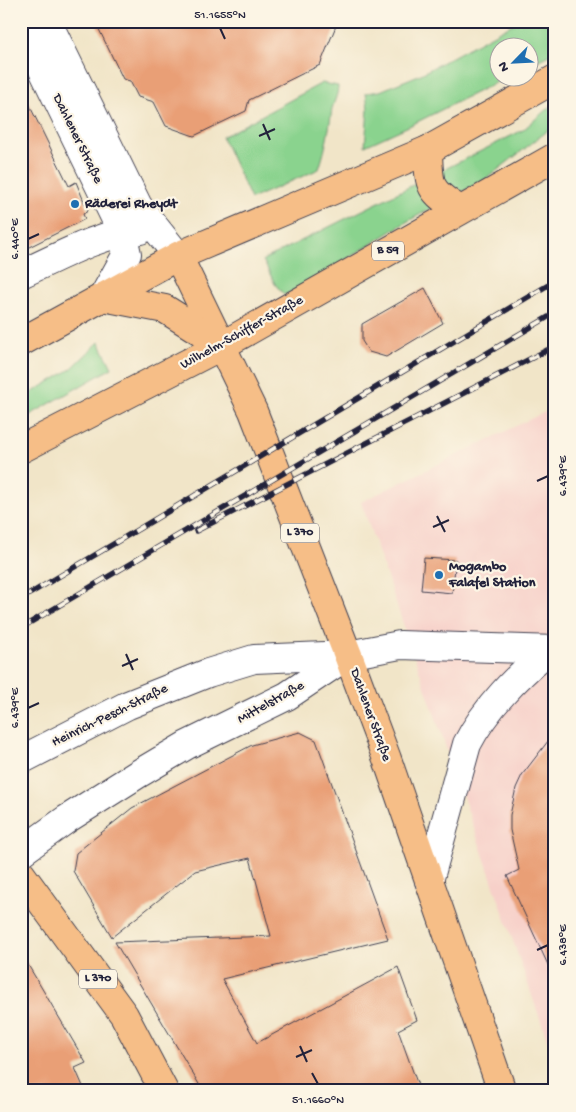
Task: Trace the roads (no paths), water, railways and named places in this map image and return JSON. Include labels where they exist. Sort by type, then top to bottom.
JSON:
[{"type":"main road","points":[[21,342],[178,256],[428,150],[555,80]]},
{"type":"main road","points":[[428,150],[429,182],[437,195],[460,210]]},
{"type":"main road","name":"Wilhelm-Schiffer-Straße","points":[[21,449],[223,345],[555,157]]},
{"type":"main road","name":"Dahlener Straße","points":[[178,256],[223,345],[253,411],[348,655],[502,1091]]},
{"type":"main road","points":[[103,297],[165,309],[223,345]]},
{"type":"main road","name":"L 370","points":[[21,874],[124,1015],[164,1091]]},
{"type":"street","name":"Dahlener Straße","points":[[47,21],[138,206],[178,256]]},
{"type":"street","name":"Dahlener Straße","points":[[21,25],[122,232],[127,254],[103,297]]},
{"type":"street","points":[[21,274],[79,248],[122,232],[156,229]]},
{"type":"street","name":"Mittelstraße","points":[[21,852],[67,819],[138,774],[187,745],[287,696],[348,655],[400,645],[551,650]]},
{"type":"street","name":"Mittelstraße","points":[[429,881],[467,744],[477,724],[521,673],[551,650]]},
{"type":"street","name":"Heinrich-Pesch-Straße","points":[[21,760],[128,705],[179,683],[254,659],[348,655]]},
{"type":"railway","points":[[21,599],[555,281]]},
{"type":"railway","points":[[21,628],[555,313]]},
{"type":"railway","points":[[196,531],[555,346]]},
{"type":"place","name":"Räderei Rheydt","points":[[75,204]]},
{"type":"place","name":"Mogambo Falafel Station","points":[[439,575]]}]
